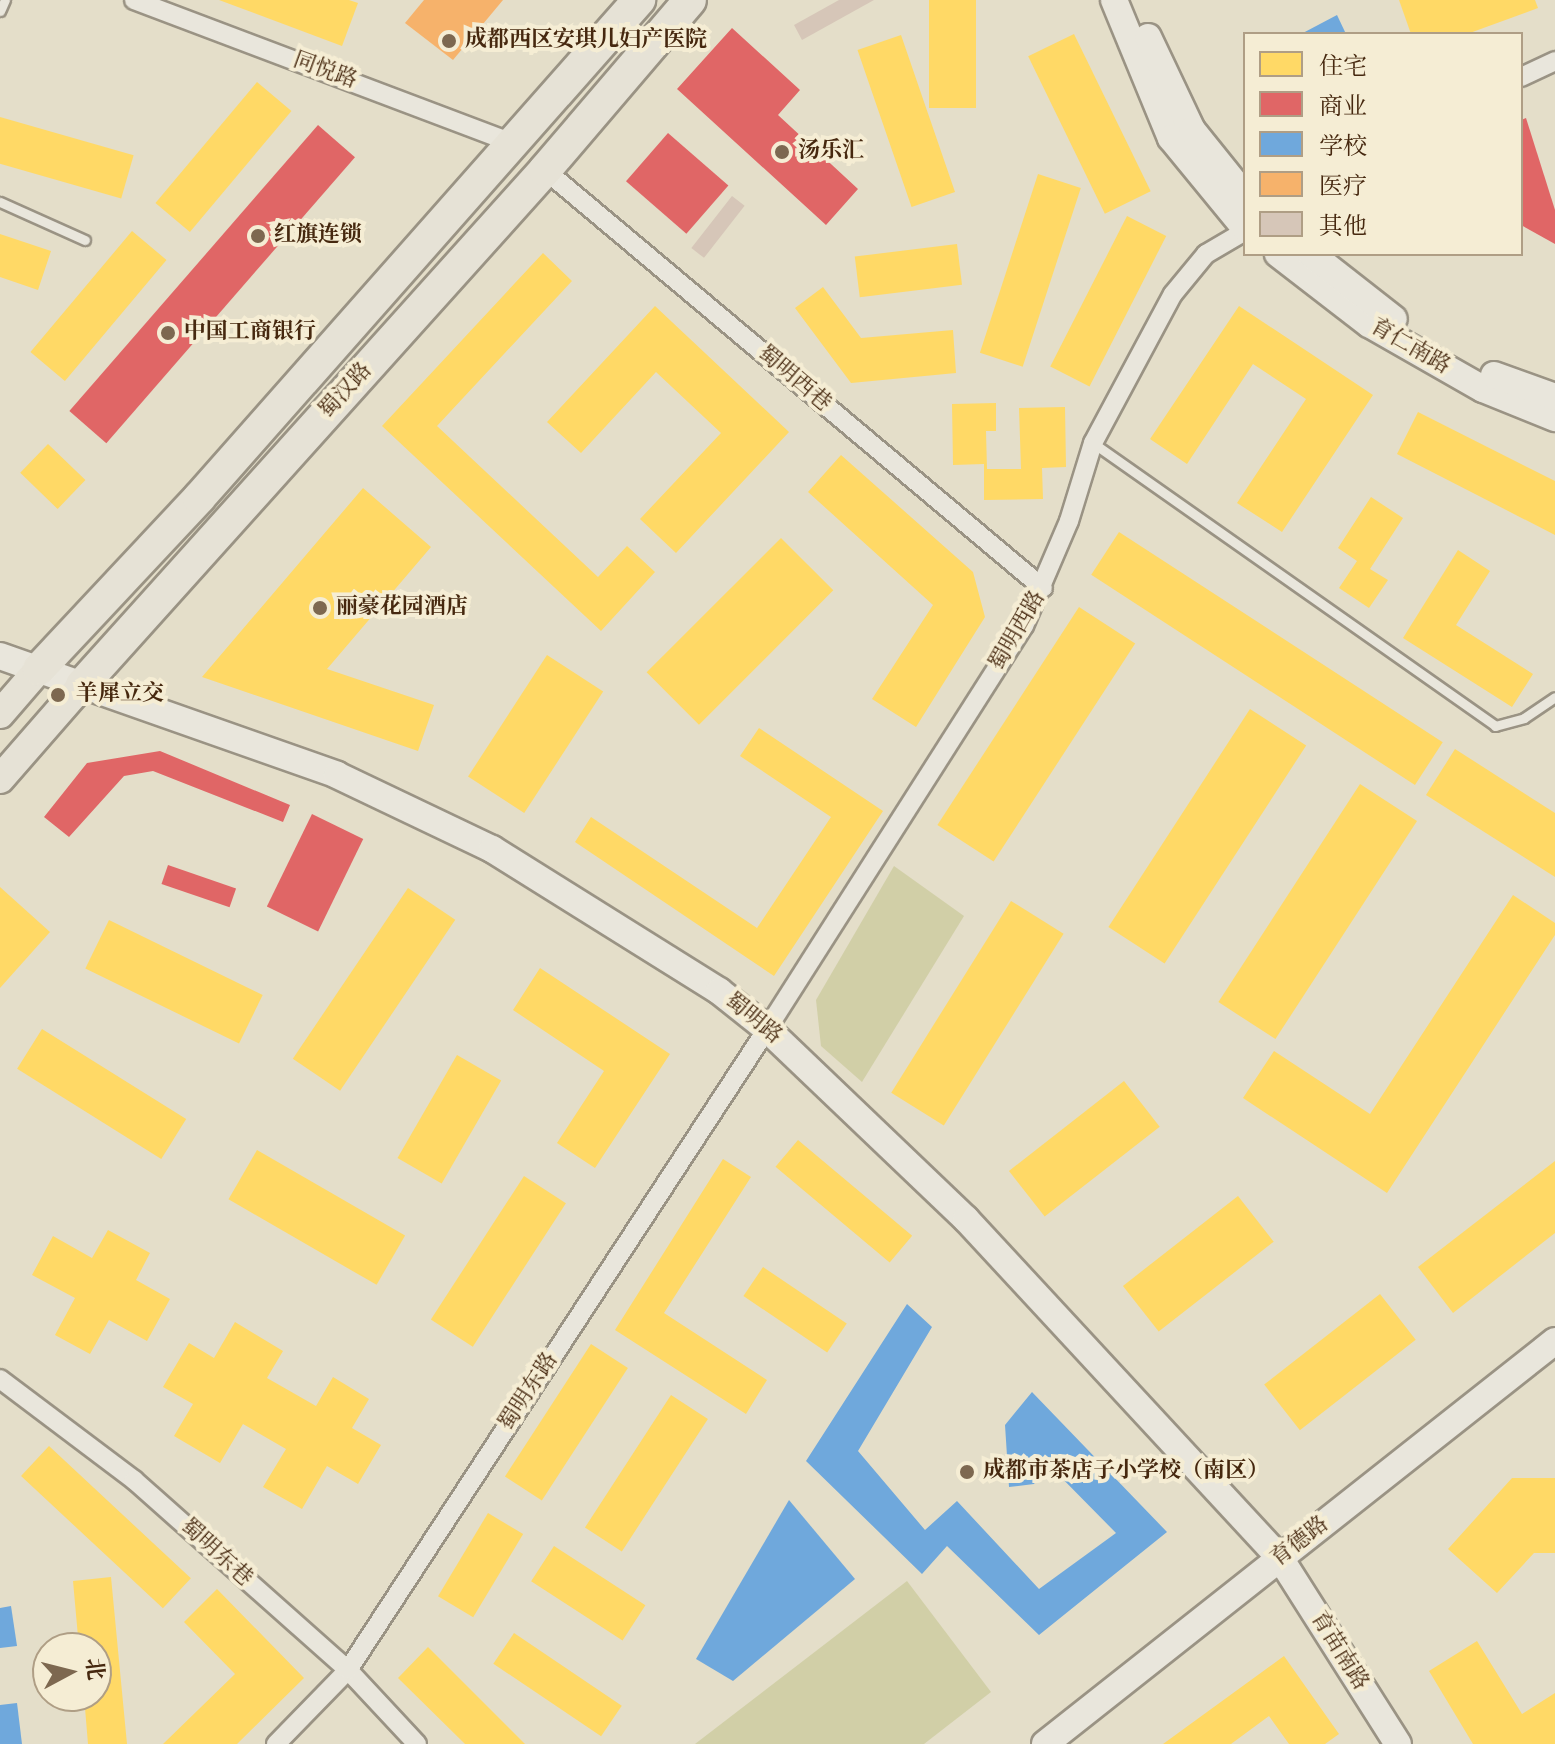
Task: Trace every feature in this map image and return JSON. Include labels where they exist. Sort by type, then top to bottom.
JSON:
[{"type":"highway","name":"蜀汉路","points":[[39,669],[516,144],[639,0]]},
{"type":"highway","name":"蜀汉路","points":[[82,685],[545,170],[690,0]]},
{"type":"main road","name":"蜀汉路","points":[[0,714],[39,669]]},
{"type":"main road","name":"蜀汉路","points":[[0,779],[82,685]]},
{"type":"street","name":"同悦路","points":[[134,0],[516,144]]},
{"type":"street","points":[[1114,0],[1171,138],[1243,227]]},
{"type":"street","points":[[1133,0],[1192,130],[1243,194]]},
{"type":"street","points":[[1523,76],[1555,61]]},
{"type":"street","name":"蜀明西巷","points":[[545,170],[1043,588]]},
{"type":"street","name":"蜀明西路","points":[[767,1029],[1043,588],[1093,443],[1173,294],[1206,254],[1243,230]]},
{"type":"street","name":"育仁南路","points":[[1281,256],[1369,324],[1483,389],[1555,418]]},
{"type":"street","points":[[1313,256],[1384,313],[1494,375],[1555,397]]},
{"type":"street","name":"蜀明路","points":[[0,656],[337,775],[492,849],[719,991],[767,1029],[966,1219],[1280,1558]]},
{"type":"street","name":"蜀明东路","points":[[276,1744],[348,1670],[767,1029]]},
{"type":"street","name":"育德路","points":[[1045,1744],[1555,1341]]},
{"type":"street","name":"蜀明东巷","points":[[0,1379],[134,1480],[348,1670],[417,1744]]},
{"type":"street","name":"育苗南路","points":[[1280,1558],[1398,1744]]},
{"type":"lane","points":[[0,11],[5,0]]},
{"type":"lane","points":[[0,202],[85,240]]},
{"type":"lane","points":[[1093,443],[1495,726],[1524,718],[1555,697]]},
{"type":"shaded area","points":[[894,866],[964,916],[862,1082],[821,1046],[816,1000]]},
{"type":"shaded area","points":[[907,1581],[991,1692],[924,1744],[695,1744]]},
{"type":"building: 住宅","points":[[219,0],[349,0],[358,3],[342,46]]},
{"type":"building: 住宅","points":[[929,0],[976,0],[976,108],[929,108]]},
{"type":"building: 住宅","points":[[1399,0],[1535,0],[1538,8],[1472,32],[1410,32]]},
{"type":"building: 住宅","points":[[1074,34],[1151,191],[1105,214],[1028,56]]},
{"type":"building: 住宅","points":[[901,35],[955,192],[912,207],[858,50]]},
{"type":"building: 住宅","points":[[257,82],[291,111],[190,232],[155,203]]},
{"type":"building: 住宅","points":[[0,117],[134,155],[121,199],[0,164]]},
{"type":"building: 住宅","points":[[1038,174],[1081,188],[1023,367],[980,353]]},
{"type":"building: 住宅","points":[[1127,216],[1166,236],[1089,387],[1050,367]]},
{"type":"building: 住宅","points":[[132,231],[166,260],[65,381],[30,352]]},
{"type":"building: 住宅","points":[[0,234],[51,251],[38,290],[0,277]]},
{"type":"building: 住宅","points":[[957,244],[962,285],[860,297],[855,257]]},
{"type":"building: 住宅","points":[[543,253],[572,281],[437,426],[598,577],[627,546],[655,572],[601,631],[382,426]]},
{"type":"building: 住宅","points":[[823,287],[861,338],[953,330],[956,373],[851,383],[795,308]]},
{"type":"building: 住宅","points":[[655,306],[789,432],[676,553],[640,519],[721,433],[656,372],[581,453],[547,422]]},
{"type":"building: 住宅","points":[[1239,306],[1373,395],[1282,532],[1237,503],[1306,399],[1253,364],[1187,464],[1150,439]]},
{"type":"building: 住宅","points":[[996,403],[996,431],[986,431],[987,469],[1021,469],[1019,408],[1065,407],[1066,467],[1042,468],[1043,499],[984,500],[984,464],[953,465],[952,404]]},
{"type":"building: 住宅","points":[[1418,412],[1555,481],[1555,535],[1397,454]]},
{"type":"building: 住宅","points":[[48,444],[85,480],[58,509],[20,473]]},
{"type":"building: 住宅","points":[[841,455],[973,572],[985,617],[916,727],[872,699],[933,605],[808,492]]},
{"type":"building: 住宅","name":"丽豪花园酒店","points":[[363,488],[431,547],[327,669],[434,705],[418,751],[202,677]]},
{"type":"building: 住宅","points":[[1371,497],[1403,518],[1370,569],[1388,580],[1369,608],[1339,588],[1357,561],[1338,548]]},
{"type":"building: 住宅","points":[[1119,532],[1443,742],[1415,785],[1091,575]]},
{"type":"building: 住宅","points":[[781,538],[833,590],[699,725],[647,672]]},
{"type":"building: 住宅","points":[[1458,550],[1490,571],[1456,625],[1533,674],[1512,707],[1403,638]]},
{"type":"building: 住宅","points":[[1079,607],[1135,643],[994,862],[937,825]]},
{"type":"building: 住宅","points":[[547,655],[603,691],[524,813],[468,777]]},
{"type":"building: 住宅","points":[[1250,709],[1306,745],[1165,964],[1108,927]]},
{"type":"building: 住宅","points":[[759,728],[883,811],[774,976],[575,842],[591,817],[757,928],[831,817],[740,756]]},
{"type":"building: 住宅","points":[[1455,749],[1555,813],[1555,877],[1426,795]]},
{"type":"building: 住宅","points":[[1360,784],[1417,821],[1275,1039],[1218,1002]]},
{"type":"building: 住宅","points":[[0,887],[50,932],[0,988]]},
{"type":"building: 住宅","points":[[408,888],[455,920],[340,1091],[293,1059]]},
{"type":"building: 住宅","points":[[1513,895],[1555,923],[1555,935],[1387,1193],[1243,1098],[1274,1051],[1370,1114]]},
{"type":"building: 住宅","points":[[1011,901],[1064,934],[944,1126],[891,1093]]},
{"type":"building: 住宅","points":[[109,920],[263,995],[239,1043],[85,969]]},
{"type":"building: 住宅","points":[[540,968],[670,1054],[595,1168],[557,1143],[604,1071],[513,1010]]},
{"type":"building: 住宅","points":[[42,1029],[186,1119],[161,1159],[17,1069]]},
{"type":"building: 住宅","points":[[457,1055],[501,1080],[442,1184],[398,1158]]},
{"type":"building: 住宅","points":[[1124,1081],[1160,1127],[1045,1217],[1009,1171]]},
{"type":"building: 住宅","points":[[798,1140],[912,1236],[890,1263],[776,1167]]},
{"type":"building: 住宅","points":[[257,1150],[405,1236],[377,1285],[228,1199]]},
{"type":"building: 住宅","points":[[723,1159],[751,1177],[664,1313],[767,1380],[746,1414],[615,1330]]},
{"type":"building: 住宅","points":[[1555,1161],[1555,1233],[1453,1313],[1418,1267]]},
{"type":"building: 住宅","points":[[524,1176],[566,1203],[473,1347],[431,1319]]},
{"type":"building: 住宅","points":[[1238,1196],[1274,1242],[1159,1332],[1123,1286]]},
{"type":"building: 住宅","points":[[108,1230],[150,1253],[136,1280],[170,1299],[147,1341],[109,1320],[90,1354],[55,1335],[75,1298],[32,1275],[53,1236],[92,1258]]},
{"type":"building: 住宅","points":[[763,1267],[847,1323],[827,1352],[743,1296]]},
{"type":"building: 住宅","points":[[1380,1294],[1416,1340],[1300,1430],[1264,1385]]},
{"type":"building: 住宅","points":[[235,1322],[283,1351],[267,1378],[316,1406],[333,1377],[369,1399],[352,1428],[381,1445],[358,1484],[327,1466],[302,1509],[263,1487],[286,1449],[243,1424],[220,1463],[174,1436],[193,1404],[163,1387],[189,1343],[214,1358]]},
{"type":"building: 住宅","points":[[591,1344],[628,1368],[542,1500],[505,1477]]},
{"type":"building: 住宅","points":[[671,1395],[708,1419],[622,1551],[585,1528]]},
{"type":"building: 住宅","points":[[49,1446],[191,1578],[163,1608],[21,1476]]},
{"type":"building: 住宅","points":[[1512,1478],[1555,1478],[1555,1553],[1534,1553],[1497,1593],[1448,1549]]},
{"type":"building: 住宅","points":[[488,1513],[523,1534],[473,1617],[438,1596]]},
{"type":"building: 住宅","points":[[554,1546],[645,1605],[623,1641],[531,1581]]},
{"type":"building: 住宅","points":[[111,1577],[127,1744],[88,1744],[85,1712],[112,1712],[112,1632],[78,1632],[73,1581]]},
{"type":"building: 住宅","points":[[217,1589],[304,1678],[237,1744],[163,1744],[235,1674],[184,1622]]},
{"type":"building: 住宅","points":[[514,1633],[622,1706],[601,1736],[493,1664]]},
{"type":"building: 住宅","points":[[1477,1641],[1522,1714],[1555,1693],[1555,1744],[1473,1744],[1429,1671]]},
{"type":"building: 住宅","points":[[428,1647],[525,1744],[465,1744],[398,1678]]},
{"type":"building: 住宅","points":[[1284,1656],[1339,1734],[1325,1744],[1289,1744],[1269,1716],[1231,1744],[1163,1744]]},
{"type":"building: 商业","name":"汤乐汇","points":[[732,28],[800,90],[778,115],[858,189],[826,225],[677,89]]},
{"type":"building: 商业","points":[[1526,118],[1555,210],[1555,244],[1523,226],[1523,119]]},
{"type":"building: 商业","points":[[318,125],[355,157],[106,443],[69,411]]},
{"type":"building: 商业","points":[[668,133],[728,185],[686,234],[626,181]]},
{"type":"building: 商业","points":[[160,751],[290,805],[283,822],[153,771],[124,776],[69,837],[44,817],[87,763]]},
{"type":"building: 商业","points":[[312,814],[363,839],[318,932],[267,907]]},
{"type":"building: 商业","points":[[168,865],[236,888],[230,907],[161,884]]},
{"type":"building: 学校","points":[[1337,15],[1345,32],[1305,32]]},
{"type":"building: 学校","points":[[907,1304],[932,1327],[858,1451],[925,1530],[957,1501],[1039,1589],[1116,1533],[1047,1463],[1034,1484],[1009,1487],[1005,1425],[1032,1392],[1167,1532],[1039,1635],[947,1546],[922,1574],[806,1461]]},
{"type":"building: 学校","points":[[789,1500],[855,1579],[733,1681],[696,1659]]},
{"type":"building: 学校","points":[[11,1606],[17,1646],[0,1648],[0,1608]]},
{"type":"building: 学校","points":[[17,1703],[22,1744],[0,1744],[0,1705]]},
{"type":"building: 医疗","name":"成都西区安琪儿妇产医院","points":[[424,0],[503,0],[453,60],[405,23]]},
{"type":"building: 其他","points":[[839,0],[874,0],[802,40],[794,25]]},
{"type":"building: 其他","points":[[732,196],[745,206],[704,258],[691,248]]},
{"type":"place","name":"成都西区安琪儿妇产医院","points":[[449,41]]},
{"type":"place","name":"汤乐汇","points":[[782,152]]},
{"type":"place","name":"红旗连锁","points":[[258,236]]},
{"type":"place","name":"中国工商银行","points":[[168,333]]},
{"type":"place","name":"丽豪花园酒店","points":[[320,608]]},
{"type":"place","name":"羊犀立交","points":[[58,695]]},
{"type":"place","name":"成都市茶店子小学校（南区）","points":[[967,1472]]}]
